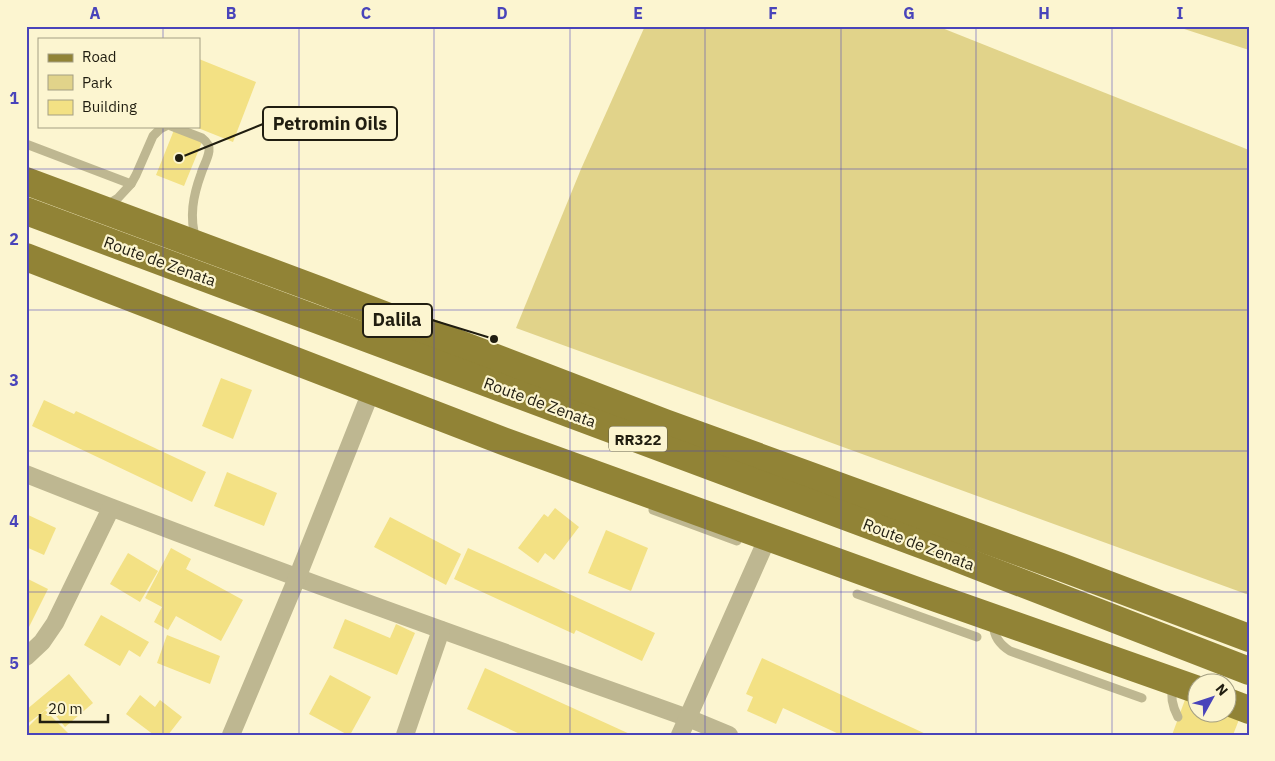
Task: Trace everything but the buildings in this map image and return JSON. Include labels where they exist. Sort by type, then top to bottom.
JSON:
[{"type":"main road","name":"Route de Zenata","points":[[26,181],[319,290],[665,423],[1061,567],[1249,638]]},
{"type":"main road","name":"Route de Zenata","points":[[26,211],[935,549],[1249,671]]},
{"type":"main road","name":"Route de Zenata","points":[[26,227],[939,567],[1249,686]]},
{"type":"main road","points":[[26,257],[503,440],[711,524],[768,537],[900,597],[985,628],[1186,686]]},
{"type":"street","points":[[231,735],[297,578],[372,390]]},
{"type":"street","points":[[26,474],[297,578],[688,718],[729,735]]},
{"type":"street","points":[[27,656],[42,642],[55,623],[111,508]]},
{"type":"street","points":[[680,735],[768,537]]},
{"type":"street","points":[[405,735],[440,630]]},
{"type":"lane","points":[[98,208],[118,198],[131,184],[153,136],[160,128]]},
{"type":"lane","points":[[176,128],[202,138],[208,145],[209,152],[196,187],[191,210],[197,245]]},
{"type":"lane","points":[[26,144],[131,184]]},
{"type":"lane","points":[[645,507],[711,524],[737,541]]},
{"type":"lane","points":[[856,594],[900,597]]},
{"type":"lane","points":[[985,628],[993,625],[996,638],[1002,646],[1010,650],[1142,698]]},
{"type":"lane","points":[[1178,717],[1174,709],[1172,691],[1186,686]]},
{"type":"green space","points":[[645,26],[937,26],[1249,150],[1249,595],[516,328],[581,169]]},
{"type":"green space","points":[[1175,26],[1249,26],[1249,50]]},
{"type":"place","name":"Petromin Oils","points":[[179,158]]},
{"type":"place","name":"Dalila","points":[[494,339]]}]
